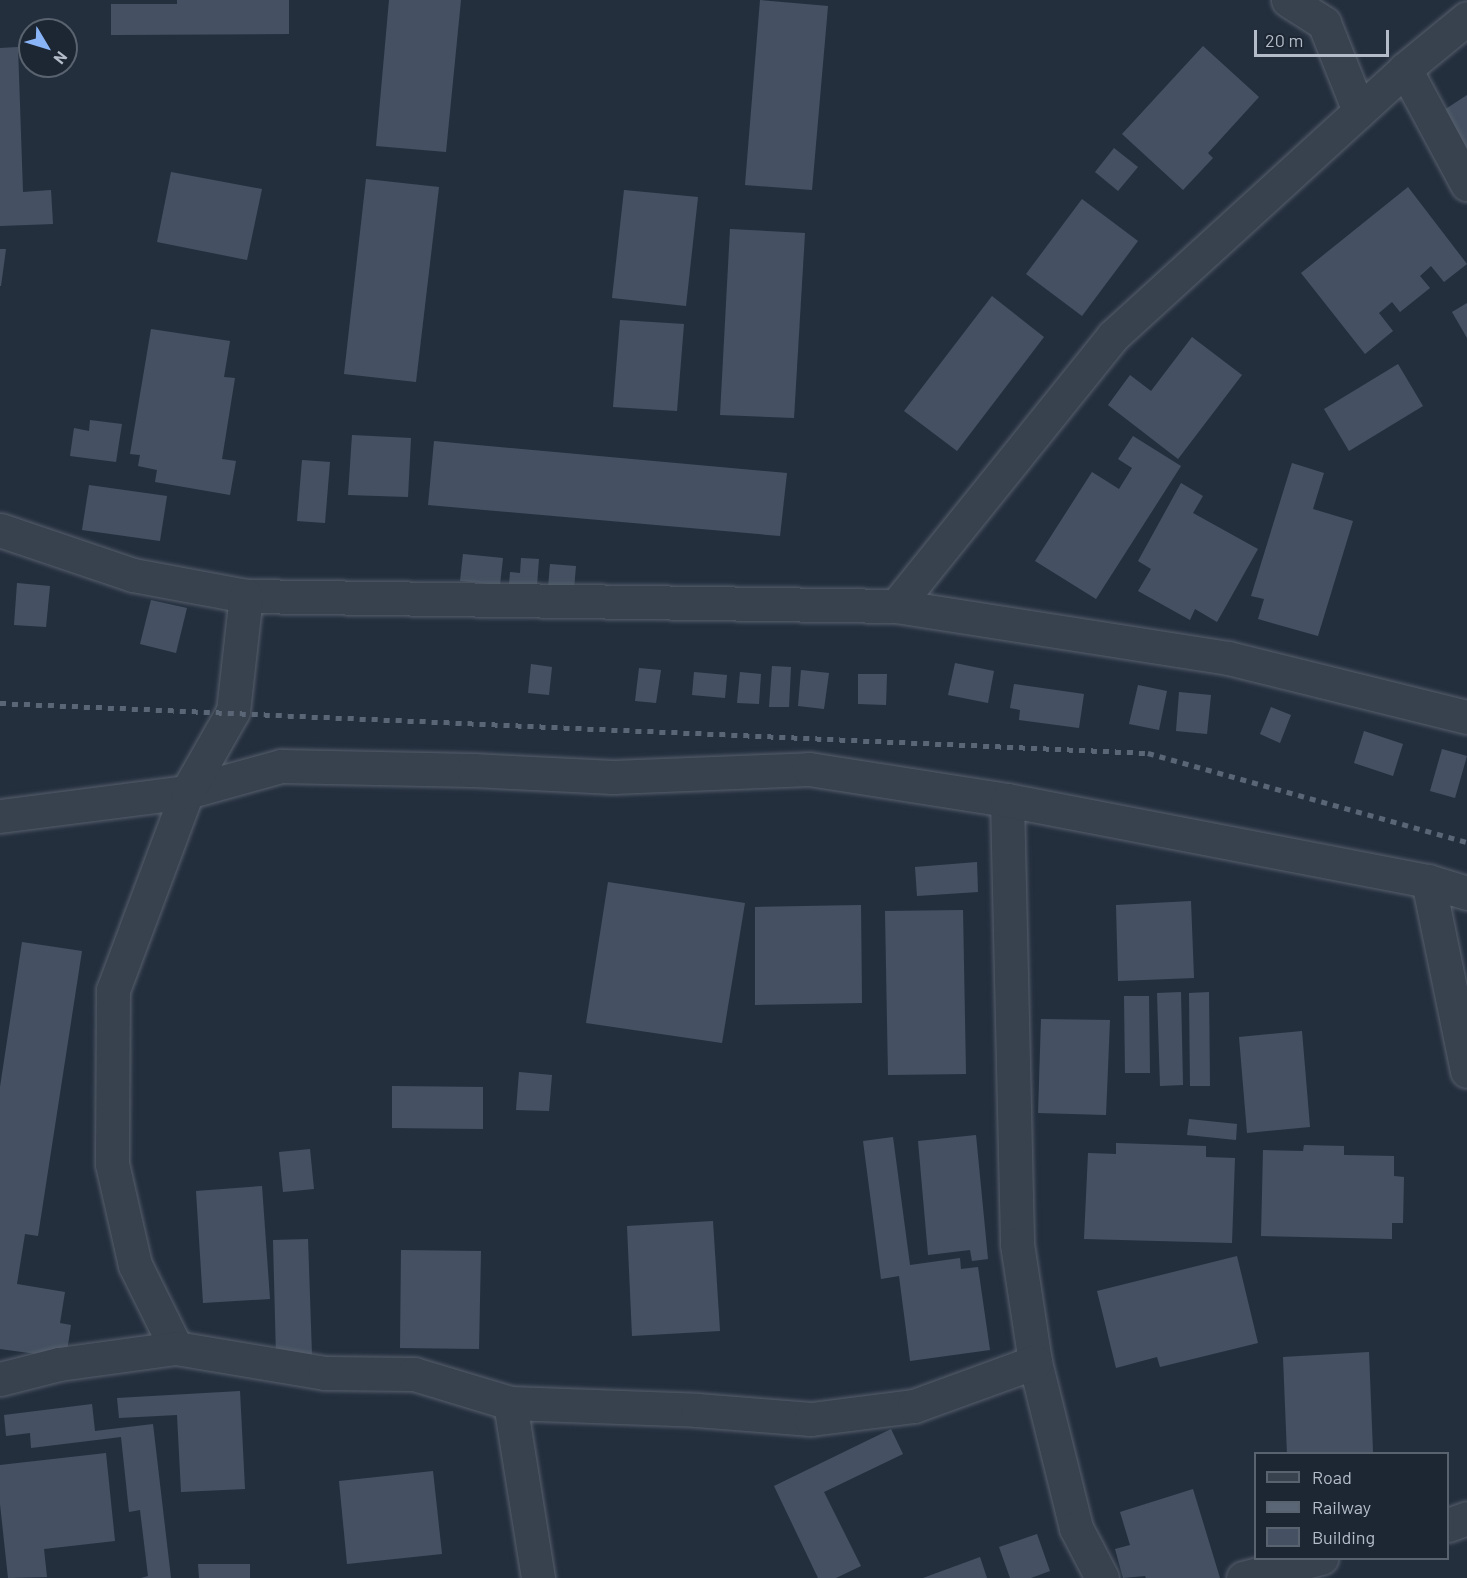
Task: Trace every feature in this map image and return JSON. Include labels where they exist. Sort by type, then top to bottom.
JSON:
[{"type":"street","points":[[1288,0],[1324,23],[1359,111]]},
{"type":"street","points":[[896,606],[1113,336],[1405,69],[1467,18]]},
{"type":"street","points":[[1405,69],[1467,184]]},
{"type":"street","points":[[0,530],[133,575],[246,596],[896,606],[1228,658],[1467,717]]},
{"type":"street","points":[[176,1348],[135,1265],[111,1164],[113,990],[187,792],[233,711],[246,596]]},
{"type":"street","points":[[0,816],[187,792],[281,766],[472,770],[613,777],[809,769],[1007,800],[1428,881],[1467,892]]},
{"type":"street","points":[[1007,800],[1017,1244],[1035,1362],[1076,1528],[1102,1578]]},
{"type":"street","points":[[1428,881],[1467,1071]]},
{"type":"street","points":[[0,1379],[59,1364],[176,1348],[325,1373],[414,1374],[510,1403],[697,1410],[811,1419],[914,1406],[1035,1362]]},
{"type":"street","points":[[510,1403],[538,1578]]},
{"type":"street","points":[[1449,1526],[1467,1518]]},
{"type":"street","points":[[1243,1578],[1313,1560]]},
{"type":"building","points":[[177,0],[289,0],[289,34],[111,35],[111,4],[177,4]]},
{"type":"building","points":[[389,0],[461,0],[446,152],[376,146]]},
{"type":"building","points":[[760,0],[828,6],[812,190],[745,185]]},
{"type":"building","points":[[1203,46],[1259,97],[1208,153],[1213,158],[1183,190],[1122,134]]},
{"type":"building","points":[[18,47],[23,192],[51,190],[53,224],[0,226],[0,48]]},
{"type":"building","points":[[1467,95],[1467,152],[1441,112]]},
{"type":"building","points":[[1114,148],[1138,167],[1118,191],[1095,172]]},
{"type":"building","points":[[171,172],[262,189],[247,260],[157,242]]},
{"type":"building","points":[[366,179],[439,187],[416,382],[344,374]]},
{"type":"building","points":[[1408,187],[1467,264],[1444,282],[1431,266],[1420,276],[1430,288],[1400,312],[1392,302],[1379,313],[1393,331],[1365,354],[1301,273]]},
{"type":"building","points":[[624,190],[698,197],[686,306],[612,298]]},
{"type":"building","points":[[1082,199],[1138,241],[1082,316],[1026,274]]},
{"type":"building","points":[[730,229],[805,233],[794,418],[720,415]]},
{"type":"building","points":[[0,249],[6,249],[1,286],[0,286]]},
{"type":"building","points":[[992,296],[1044,337],[957,451],[904,411]]},
{"type":"building","points":[[1467,303],[1467,338],[1452,312]]},
{"type":"building","points":[[620,320],[684,324],[677,411],[613,407]]},
{"type":"building","points":[[151,329],[230,341],[224,377],[235,378],[222,459],[236,461],[230,495],[155,482],[157,470],[138,466],[140,455],[130,454]]},
{"type":"building","points":[[1192,337],[1242,375],[1178,459],[1108,405],[1130,375],[1151,391]]},
{"type":"building","points":[[1398,364],[1423,406],[1349,451],[1324,409]]},
{"type":"building","points":[[90,420],[122,424],[116,462],[70,456],[74,428],[89,431]]},
{"type":"building","points":[[352,435],[411,438],[408,497],[348,495]]},
{"type":"building","points":[[1133,436],[1181,466],[1096,599],[1035,561],[1092,472],[1119,489],[1132,468],[1118,459]]},
{"type":"building","points":[[434,441],[787,473],[780,536],[428,505]]},
{"type":"building","points":[[302,460],[330,462],[325,523],[297,521]]},
{"type":"building","points":[[1292,463],[1324,473],[1313,509],[1353,521],[1318,636],[1258,619],[1264,599],[1251,596]]},
{"type":"building","points":[[1181,483],[1203,496],[1193,513],[1258,549],[1217,622],[1195,609],[1190,620],[1138,591],[1151,569],[1138,561]]},
{"type":"building","points":[[89,485],[167,496],[160,541],[82,530]]},
{"type":"building","points":[[463,554],[503,558],[500,585],[460,581]]},
{"type":"building","points":[[521,558],[539,559],[537,586],[509,585],[510,572],[520,573]]},
{"type":"building","points":[[550,564],[576,566],[574,589],[548,587]]},
{"type":"building","points":[[17,583],[50,586],[46,627],[14,625]]},
{"type":"building","points":[[151,600],[187,608],[176,653],[140,644]]},
{"type":"building","points":[[955,663],[994,671],[988,703],[948,695]]},
{"type":"building","points":[[531,664],[552,667],[549,695],[528,693]]},
{"type":"building","points":[[772,666],[791,667],[789,707],[769,707]]},
{"type":"building","points":[[639,668],[661,670],[656,703],[635,701]]},
{"type":"building","points":[[801,670],[829,673],[824,709],[798,706]]},
{"type":"building","points":[[694,672],[727,675],[725,698],[692,695]]},
{"type":"building","points":[[740,672],[761,674],[759,704],[737,703]]},
{"type":"building","points":[[858,674],[887,674],[886,705],[858,704]]},
{"type":"building","points":[[1014,684],[1084,694],[1079,728],[1019,720],[1020,710],[1010,708]]},
{"type":"building","points":[[1138,685],[1167,691],[1159,730],[1129,724]]},
{"type":"building","points":[[1179,692],[1211,695],[1207,734],[1176,731]]},
{"type":"building","points":[[1271,707],[1291,715],[1280,743],[1260,734]]},
{"type":"building","points":[[1364,731],[1403,744],[1393,776],[1354,763]]},
{"type":"building","points":[[1442,749],[1467,756],[1455,798],[1430,791]]},
{"type":"building","points":[[977,862],[978,892],[917,896],[915,867]]},
{"type":"building","points":[[608,882],[745,903],[722,1043],[586,1023]]},
{"type":"building","points":[[1191,901],[1194,978],[1118,981],[1116,905]]},
{"type":"building","points":[[861,905],[862,1003],[755,1005],[755,907]]},
{"type":"building","points":[[963,910],[966,1074],[888,1075],[885,911]]},
{"type":"building","points":[[22,942],[82,951],[38,1236],[25,1234],[17,1284],[65,1292],[60,1323],[71,1325],[66,1358],[0,1349],[0,1087]]},
{"type":"building","points":[[1181,992],[1183,1085],[1160,1086],[1157,993]]},
{"type":"building","points":[[1209,992],[1210,1086],[1190,1086],[1189,993]]},
{"type":"building","points":[[1124,996],[1149,996],[1150,1073],[1125,1073]]},
{"type":"building","points":[[1041,1019],[1110,1020],[1106,1115],[1038,1113]]},
{"type":"building","points":[[1302,1031],[1310,1127],[1247,1133],[1239,1037]]},
{"type":"building","points":[[519,1072],[552,1075],[549,1111],[516,1110]]},
{"type":"building","points":[[392,1086],[483,1087],[483,1129],[392,1128]]},
{"type":"building","points":[[1189,1119],[1237,1124],[1236,1140],[1187,1135]]},
{"type":"building","points":[[976,1135],[988,1259],[972,1261],[970,1250],[928,1255],[918,1141]]},
{"type":"building","points":[[893,1137],[910,1265],[960,1258],[961,1269],[978,1267],[990,1350],[910,1361],[899,1276],[881,1279],[863,1141]]},
{"type":"building","points":[[1116,1143],[1206,1146],[1206,1157],[1235,1158],[1232,1243],[1084,1239],[1088,1153],[1116,1154]]},
{"type":"building","points":[[1304,1145],[1344,1146],[1344,1155],[1394,1156],[1394,1176],[1404,1177],[1403,1223],[1392,1223],[1392,1239],[1261,1236],[1263,1150],[1303,1151]]},
{"type":"building","points":[[310,1149],[314,1189],[283,1192],[279,1152]]},
{"type":"building","points":[[262,1186],[270,1299],[203,1303],[196,1191]]},
{"type":"building","points":[[713,1221],[720,1331],[632,1336],[627,1226]]},
{"type":"building","points":[[308,1239],[312,1355],[276,1356],[273,1240]]},
{"type":"building","points":[[401,1250],[481,1251],[479,1349],[400,1348]]},
{"type":"building","points":[[1237,1256],[1258,1343],[1160,1367],[1157,1357],[1116,1368],[1097,1291]]},
{"type":"building","points":[[1369,1352],[1373,1452],[1287,1452],[1283,1357]]},
{"type":"building","points":[[240,1391],[245,1489],[181,1492],[177,1415],[119,1418],[117,1398]]},
{"type":"building","points":[[92,1404],[95,1431],[153,1424],[171,1578],[141,1578],[148,1576],[140,1510],[129,1512],[121,1437],[31,1448],[30,1433],[6,1436],[4,1415]]},
{"type":"building","points":[[891,1429],[903,1454],[824,1492],[861,1566],[836,1578],[818,1578],[774,1486]]},
{"type":"building","points":[[106,1453],[115,1541],[44,1549],[47,1577],[8,1578],[0,1504],[0,1465]]},
{"type":"building","points":[[433,1471],[442,1554],[347,1564],[339,1481]]},
{"type":"building","points":[[1193,1489],[1220,1578],[1146,1578],[1145,1576],[1123,1578],[1115,1549],[1130,1545],[1120,1512]]},
{"type":"building","points":[[1037,1534],[1050,1571],[1031,1578],[1010,1578],[999,1547]]},
{"type":"building","points":[[980,1557],[987,1578],[923,1578]]},
{"type":"building","points":[[198,1564],[250,1564],[250,1578],[199,1578]]},
{"type":"railway","points":[[0,703],[1148,753],[1467,842]]}]
